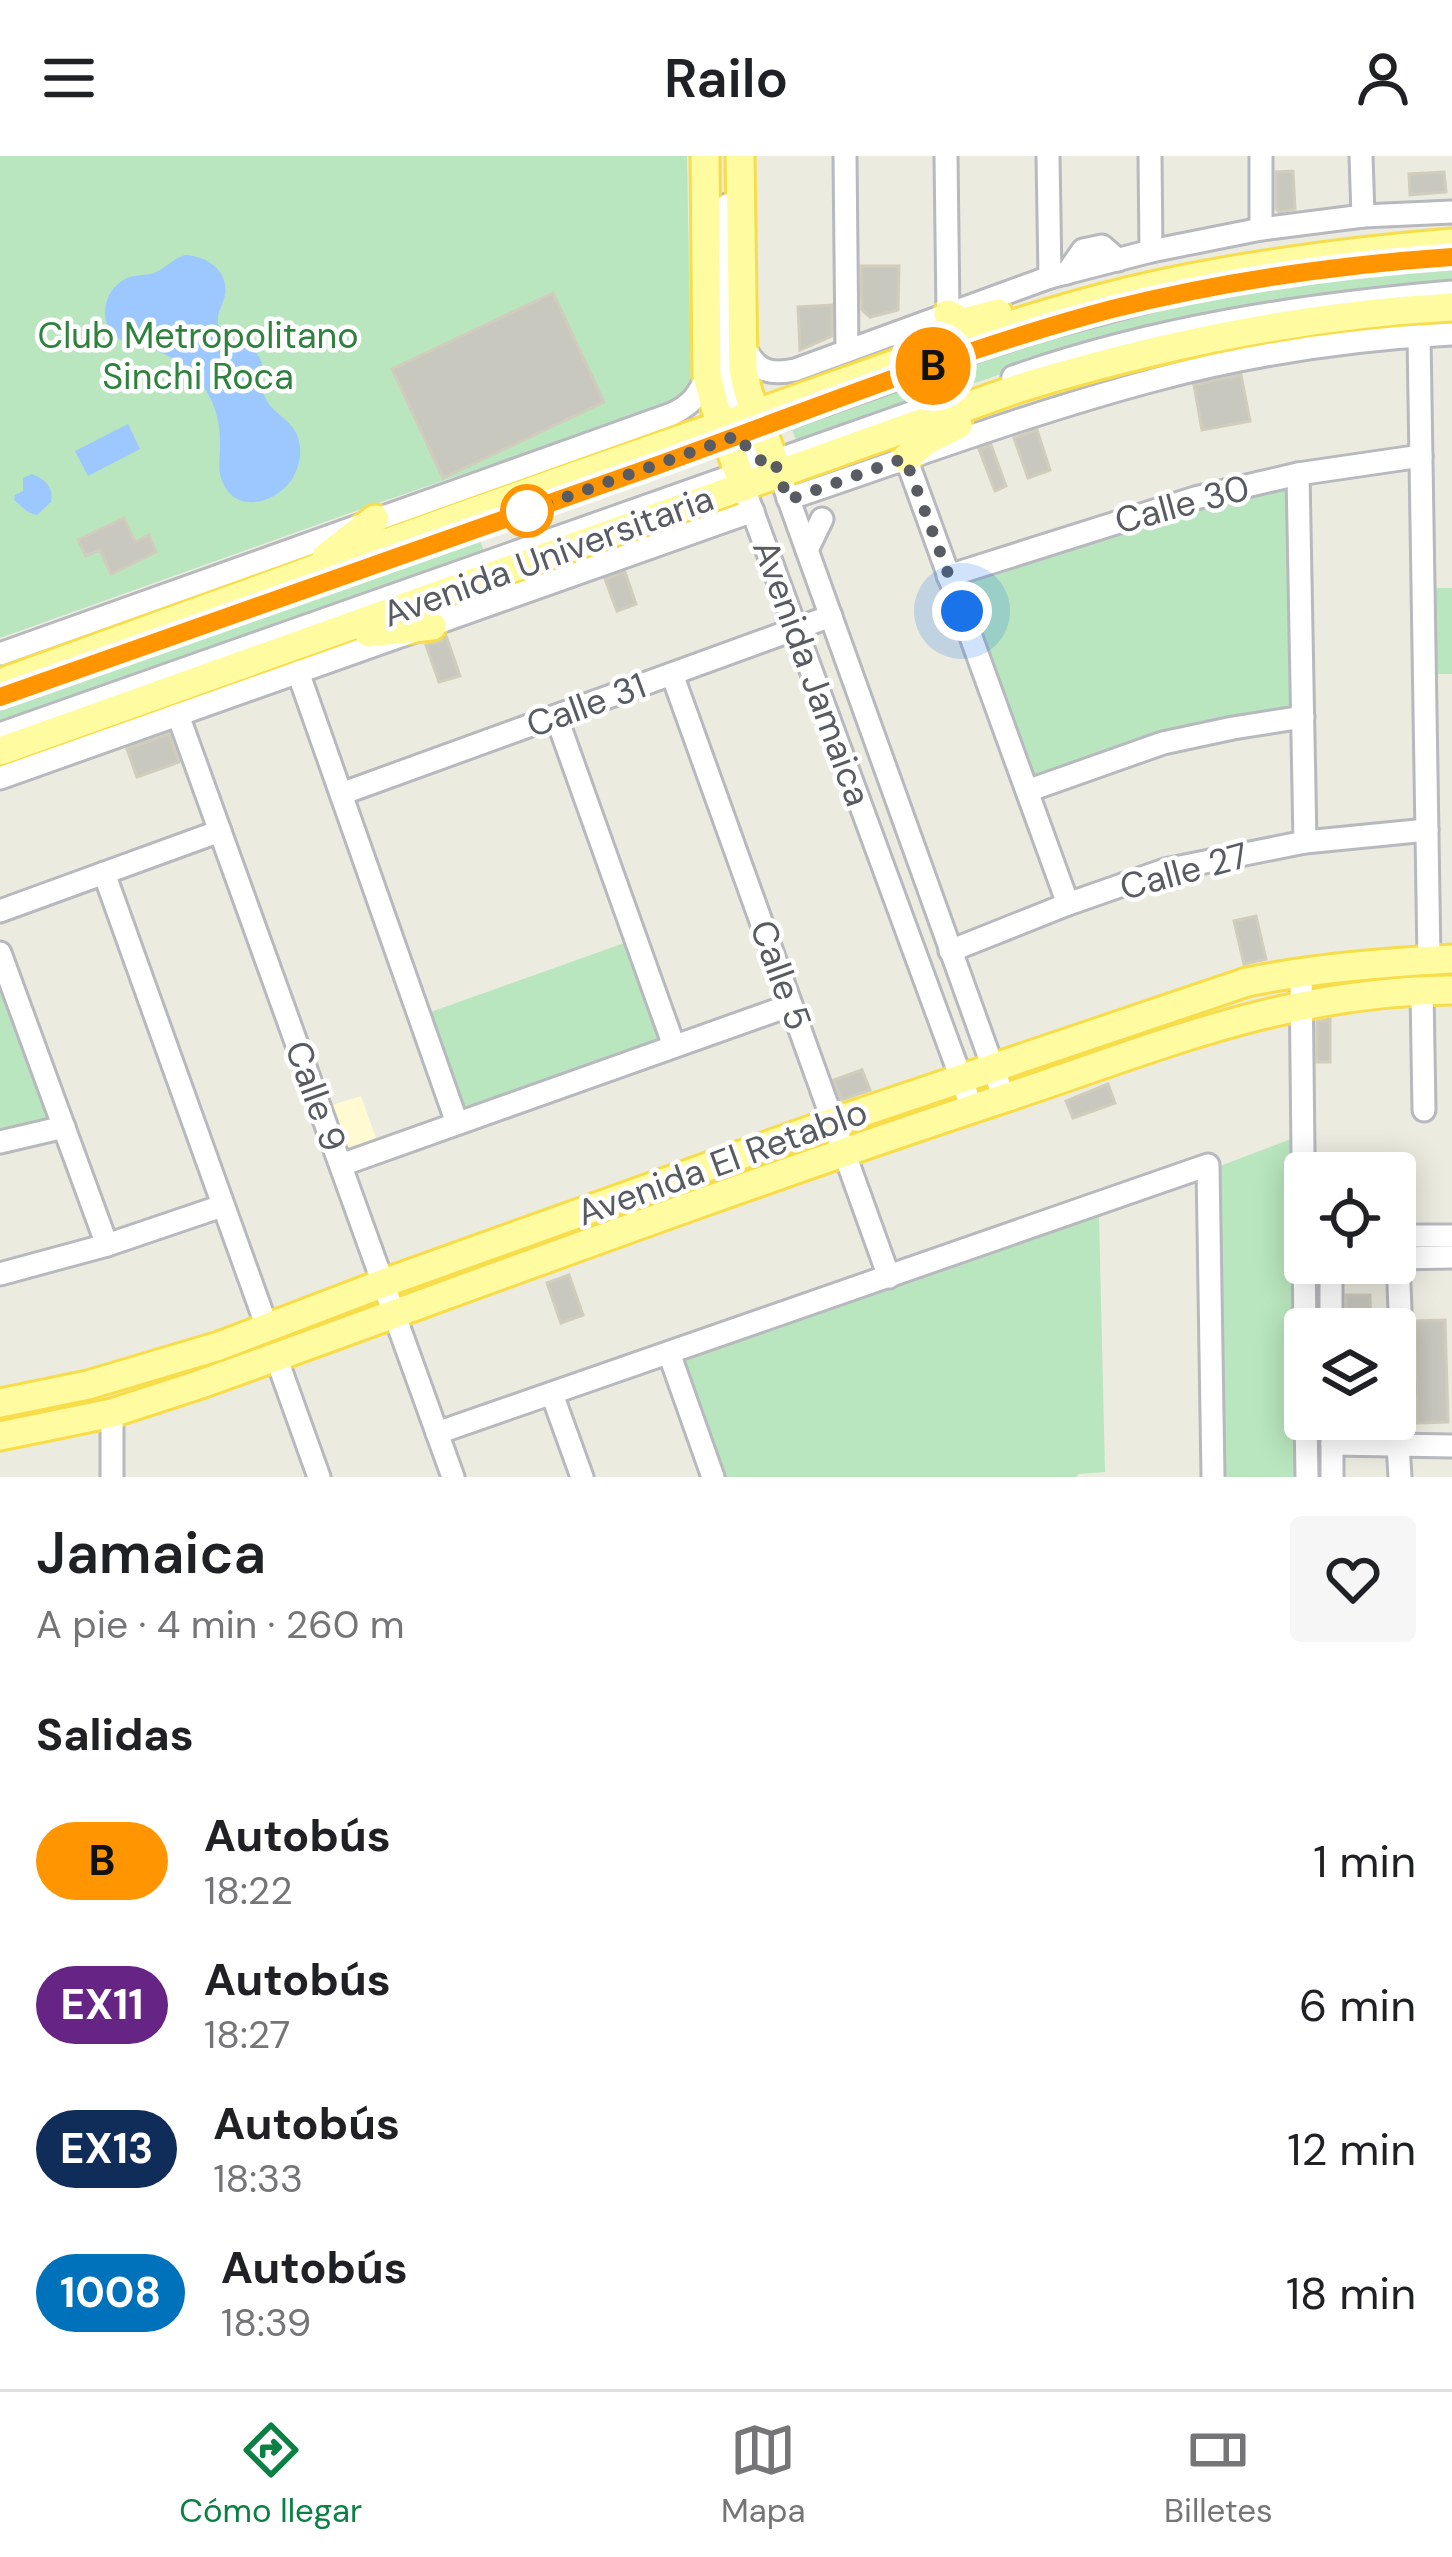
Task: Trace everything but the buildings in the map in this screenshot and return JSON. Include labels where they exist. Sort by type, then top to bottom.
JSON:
[{"type":"main road","name":"Avenida Jamaica","points":[[704,156],[707,375],[740,427],[763,481]]},
{"type":"main road","name":"Avenida Jamaica","points":[[740,156],[740,427]]},
{"type":"main road","points":[[1422,246],[1452,233]]},
{"type":"main road","name":"Avenida Universitaria","points":[[0,683],[740,427],[953,344],[1073,307],[1260,266],[1452,243]]},
{"type":"main road","points":[[947,314],[963,322],[1031,304],[1073,307]]},
{"type":"main road","name":"Avenida Universitaria","points":[[0,751],[1100,363],[1310,320],[1452,307]]},
{"type":"main road","points":[[905,458],[1019,388]]},
{"type":"main road","points":[[307,573],[375,519]]},
{"type":"main road","points":[[311,640],[432,626]]},
{"type":"main road","name":"Avenida El Retablo","points":[[0,1403],[143,1371],[833,1122],[1247,982],[1300,971],[1441,960]]},
{"type":"main road","name":"Avenida El Retablo","points":[[0,1436],[112,1413],[1192,1033],[1302,1004],[1452,990]]},
{"type":"street","points":[[728,156],[727,264],[719,349],[722,385],[740,427]]},
{"type":"street","points":[[845,156],[847,350]]},
{"type":"street","points":[[946,156],[947,314]]},
{"type":"street","points":[[1048,156],[1058,275]]},
{"type":"street","points":[[1150,156],[1150,251]]},
{"type":"street","points":[[1261,156],[1261,229]]},
{"type":"street","points":[[1361,156],[1363,216]]},
{"type":"street","points":[[742,343],[751,361],[778,374],[1058,275],[1150,251],[1261,229],[1363,216],[1452,212]]},
{"type":"street","points":[[0,698],[740,427],[1000,343],[1144,302],[1296,272],[1452,257]]},
{"type":"street","points":[[0,734],[763,481],[1050,364],[1181,329],[1310,306],[1452,292]]},
{"type":"street","name":"Avenida Universitaria","points":[[0,778],[432,626],[763,481],[840,482],[1159,378],[1342,343],[1452,334]]},
{"type":"street","points":[[1419,336],[1427,830],[1441,960]]},
{"type":"street","points":[[0,654],[671,414],[688,406],[707,375]]},
{"type":"street","name":"Calle 30","points":[[948,576],[1138,514],[1298,474],[1421,456]]},
{"type":"street","points":[[905,458],[1068,904]]},
{"type":"street","points":[[1298,474],[1305,842]]},
{"type":"street","name":"Avenida Jamaica","points":[[763,481],[807,550],[1004,1098]]},
{"type":"street","name":"Avenida Jamaica","points":[[763,481],[796,629],[972,1108]]},
{"type":"street","points":[[807,550],[840,482]]},
{"type":"street","name":"Calle 31","points":[[341,794],[831,616]]},
{"type":"street","points":[[810,668],[826,657],[845,656]]},
{"type":"street","points":[[298,673],[457,1124]]},
{"type":"street","name":"Calle 5","points":[[672,674],[890,1276]]},
{"type":"street","name":"Calle 9","points":[[178,716],[453,1477]]},
{"type":"street","points":[[556,716],[674,1046]]},
{"type":"street","points":[[1027,791],[1163,743],[1303,717]]},
{"type":"street","name":"Calle 27","points":[[950,951],[1165,870],[1305,842],[1427,830]]},
{"type":"street","points":[[0,911],[220,831]]},
{"type":"street","points":[[104,873],[267,1328]]},
{"type":"street","points":[[0,953],[106,1245]]},
{"type":"street","points":[[1300,971],[1303,1152]]},
{"type":"street","points":[[1422,991],[1424,1110]]},
{"type":"street","points":[[341,1165],[791,1004]]},
{"type":"street","points":[[0,1142],[64,1127]]},
{"type":"street","points":[[437,1433],[1208,1165],[1213,1477]]},
{"type":"street","points":[[0,1274],[222,1206]]},
{"type":"street","points":[[1416,1245],[1452,1235]]},
{"type":"street","points":[[1416,1253],[1452,1257]]},
{"type":"street","points":[[669,1353],[713,1477]]},
{"type":"street","points":[[277,1357],[319,1477]]},
{"type":"street","points":[[552,1394],[581,1477]]},
{"type":"street","points":[[112,1413],[112,1477]]},
{"type":"street","points":[[1306,1440],[1306,1477]]},
{"type":"street","points":[[1332,1440],[1332,1477]]},
{"type":"street","points":[[1332,1444],[1452,1446]]},
{"type":"street","points":[[1399,1445],[1400,1477]]},
{"type":"shaded area","points":[[361,1096],[376,1138],[344,1149],[329,1106]]},
{"type":"green space","name":"Club Metropolitano Sinchi Roca","points":[[0,156],[687,156],[691,379],[678,401],[0,638]]},
{"type":"green space","points":[[1452,262],[1452,286],[1010,371],[797,444],[790,423],[1022,343],[1198,294],[1307,276]]},
{"type":"green space","points":[[1288,485],[1294,708],[1157,734],[1031,777],[960,579],[1120,527]]},
{"type":"green space","points":[[477,533],[486,556],[0,729],[0,704]]},
{"type":"green space","points":[[1430,588],[1452,588],[1452,674],[1432,674]]},
{"type":"green space","points":[[627,942],[662,1043],[460,1114],[425,1014]]},
{"type":"green space","points":[[0,975],[50,1120],[0,1131]]},
{"type":"green space","points":[[1294,1138],[1294,1152],[1284,1152],[1284,1284],[1296,1284],[1296,1308],[1284,1308],[1284,1440],[1298,1440],[1298,1477],[1217,1477],[1212,1169]]},
{"type":"green space","points":[[1099,1216],[1105,1472],[1076,1477],[721,1477],[679,1360]]},
{"type":"water","points":[[185,255],[201,258],[220,272],[225,295],[218,316],[220,329],[257,354],[265,397],[298,438],[300,457],[292,478],[283,490],[265,500],[237,499],[223,483],[218,420],[198,379],[165,354],[122,341],[107,323],[108,297],[119,283],[154,273]]},
{"type":"water","points":[[128,424],[140,449],[88,476],[75,451]]},
{"type":"water","points":[[32,474],[51,492],[51,502],[37,515],[14,500],[23,491],[23,478]]},
{"type":"bus line","name":"B","points":[[0,697],[1046,328],[1214,286],[1376,262],[1452,257]]},
{"type":"route","points":[[527,511],[739,435],[756,458],[765,463],[774,460],[788,500],[905,458],[962,611]]}]
